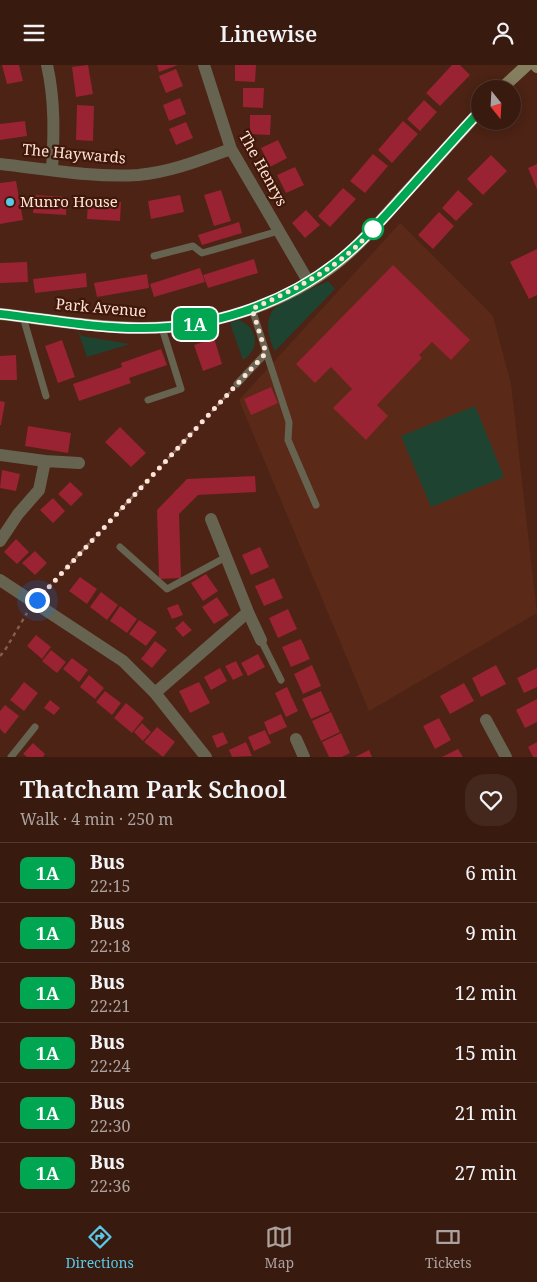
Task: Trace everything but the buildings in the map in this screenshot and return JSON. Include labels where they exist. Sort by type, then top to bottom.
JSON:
[{"type":"street","points":[[47,65],[51,83],[54,122],[52,170]]},
{"type":"street","name":"The Henrys","points":[[204,65],[231,149],[308,281]]},
{"type":"street","points":[[511,80],[527,65]]},
{"type":"street","name":"Park Avenue","points":[[0,314],[138,329],[190,325],[225,318],[252,309],[308,281],[337,263],[368,235],[471,121]]},
{"type":"street","name":"The Haywards","points":[[0,164],[105,175],[138,175],[180,167],[231,149]]},
{"type":"street","points":[[0,455],[79,463]]},
{"type":"street","points":[[0,541],[12,521],[39,490],[45,461]]},
{"type":"street","points":[[211,519],[261,640]]},
{"type":"street","points":[[0,580],[122,661],[155,693],[206,757]]},
{"type":"street","points":[[155,693],[248,611]]},
{"type":"street","points":[[486,720],[506,757]]},
{"type":"street","points":[[296,739],[304,757]]},
{"type":"lane","points":[[154,256],[193,245],[202,253],[279,231]]},
{"type":"lane","points":[[252,309],[289,422],[288,440],[316,505]]},
{"type":"lane","points":[[23,317],[46,395]]},
{"type":"lane","points":[[148,400],[181,389],[162,328]]},
{"type":"lane","points":[[237,384],[266,353]]},
{"type":"lane","points":[[120,547],[167,589],[226,557]]},
{"type":"lane","points":[[261,640],[282,680]]},
{"type":"lane","points":[[11,757],[34,727]]},
{"type":"path","points":[[43,594],[237,384]]},
{"type":"path","points":[[0,656],[31,608]]},
{"type":"shaded area","points":[[400,223],[493,316],[511,384],[537,613],[369,711],[239,400]]},
{"type":"green space","points":[[328,281],[335,289],[275,351],[269,336],[268,325],[270,314],[273,310],[291,298]]},
{"type":"green space","points":[[239,320],[250,328],[255,339],[253,350],[243,360],[230,323]]},
{"type":"green space","points":[[78,331],[82,336],[130,344],[87,357]]},
{"type":"green space","points":[[475,406],[504,477],[431,507],[401,436]]},
{"type":"bus line","name":"1A","points":[[0,314],[138,329],[190,325],[225,318],[252,309],[308,281],[337,263],[368,235],[471,121]]},
{"type":"place","name":"Munro House","points":[[10,202]]},
{"type":"route","points":[[37,600],[266,353],[252,309],[308,281],[337,263],[373,229]]}]
